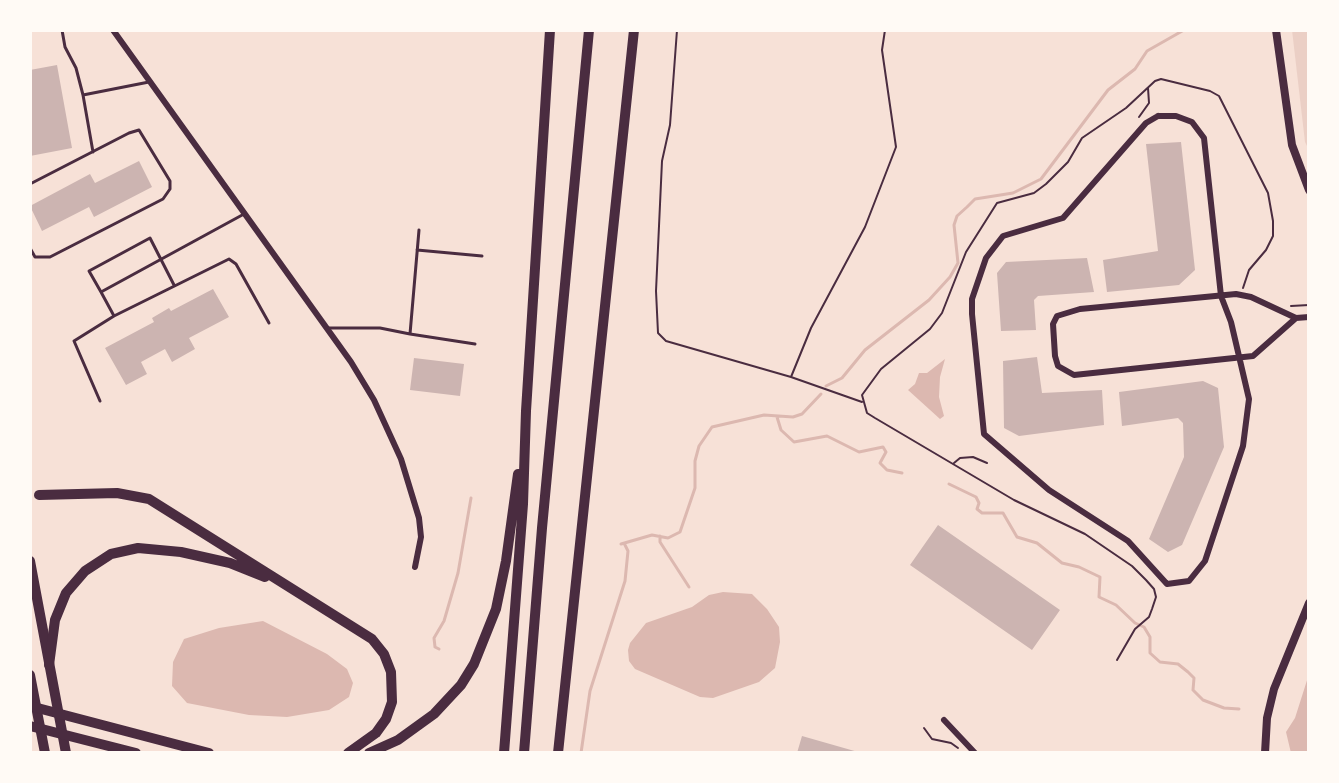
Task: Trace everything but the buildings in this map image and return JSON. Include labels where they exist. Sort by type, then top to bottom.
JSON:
[{"type":"highway","points":[[504,753],[524,504],[526,411],[550,30]]},
{"type":"highway","points":[[524,753],[542,528],[590,30]]},
{"type":"highway","points":[[558,753],[636,30]]},
{"type":"highway","points":[[369,753],[398,740],[434,714],[461,685],[482,649],[496,609],[506,561],[526,411]]},
{"type":"highway","points":[[39,495],[117,493],[149,499],[372,639],[384,654],[391,672],[393,692],[386,719],[370,739],[348,753]]},
{"type":"highway","points":[[50,665],[55,620],[66,593],[93,564],[120,551],[147,548],[198,554],[244,568],[304,595]]},
{"type":"highway","points":[[30,561],[66,753]]},
{"type":"highway","points":[[30,675],[45,753]]},
{"type":"highway","points":[[30,706],[209,753]]},
{"type":"highway","points":[[30,726],[134,752]]},
{"type":"street","points":[[113,30],[326,328],[374,400],[400,459],[420,527],[416,567]]},
{"type":"street","points":[[1276,30],[1292,145],[1309,190]]},
{"type":"street","points":[[1158,116],[1176,116],[1192,122],[1204,138],[1221,296],[1240,357],[1249,399],[1243,446],[1205,561],[1189,581],[1167,584],[1128,541],[1049,490],[984,434],[972,299],[986,258],[1003,236],[1063,218],[1146,123],[1158,116]]},
{"type":"street","points":[[1296,318],[1253,356],[1074,375],[1058,366],[1053,324],[1057,316],[1067,311],[1236,294],[1251,297],[1296,318],[1309,316]]},
{"type":"street","points":[[1265,753],[1267,718],[1274,690],[1309,603]]},
{"type":"street","points":[[944,720],[975,753]]},
{"type":"lane","points":[[62,30],[64,47],[76,68],[93,152]]},
{"type":"lane","points":[[82,95],[149,82]]},
{"type":"lane","points":[[30,184],[134,130],[139,130],[170,181],[168,195],[50,257],[36,256],[30,248]]},
{"type":"lane","points":[[101,292],[161,257],[244,214]]},
{"type":"lane","points":[[410,334],[419,230]]},
{"type":"lane","points":[[114,316],[90,271],[150,238],[174,285]]},
{"type":"lane","points":[[417,250],[482,256]]},
{"type":"lane","points":[[100,400],[74,341],[114,316],[229,259],[236,264],[269,323]]},
{"type":"lane","points":[[326,328],[380,328],[475,344]]},
{"type":"path","points":[[677,30],[670,125],[662,161],[656,291],[658,333],[666,341],[791,377],[862,402]]},
{"type":"path","points":[[791,377],[811,328],[865,227],[896,147],[882,50],[885,30]]},
{"type":"path","points":[[1117,660],[1135,629],[1149,617],[1156,597],[1154,589],[1132,566],[1085,534],[1014,500],[867,413],[862,402],[862,395],[881,369],[930,328],[942,313],[966,252],[997,203],[1034,193],[1046,184],[1068,162],[1082,138],[1126,108],[1161,79],[1210,91],[1219,96],[1268,193],[1273,220],[1273,236],[1266,250],[1249,270],[1243,288]]},
{"type":"path","points":[[1136,121],[1149,103],[1148,88]]},
{"type":"path","points":[[954,464],[960,458],[973,457],[987,463]]},
{"type":"path","points":[[924,728],[932,739],[951,743],[963,752]]},
{"type":"shaded area","points":[[1292,30],[1309,30],[1309,150],[1305,142]]},
{"type":"shaded area","points":[[945,359],[940,377],[939,397],[944,416],[940,419],[908,390],[915,384],[919,373],[927,373]]},
{"type":"shaded area","points":[[723,592],[752,594],[767,609],[779,627],[780,642],[775,668],[759,682],[713,698],[700,697],[635,669],[629,661],[628,650],[630,643],[646,623],[692,607],[709,595]]},
{"type":"shaded area","points":[[263,621],[327,654],[347,669],[353,683],[349,697],[329,710],[287,717],[249,715],[187,703],[172,686],[173,662],[184,639],[219,628]]},
{"type":"shaded area","points":[[1309,674],[1309,753],[1291,753],[1286,732],[1295,718]]},
{"type":"waterway","points":[[826,386],[842,378],[865,350],[929,300],[950,277],[958,263],[954,225],[957,216],[975,199],[1013,193],[1041,179],[1108,90],[1135,69],[1147,51],[1184,30]]},
{"type":"waterway","points":[[621,544],[652,535],[668,538],[680,532],[695,488],[695,461],[699,446],[712,427],[764,415],[793,417],[802,414],[821,394]]},
{"type":"waterway","points":[[777,417],[781,430],[794,442],[827,436],[859,452],[883,447],[886,452],[880,463],[887,470],[902,473]]},
{"type":"waterway","points":[[949,484],[976,497],[979,503],[977,509],[982,513],[1003,513],[1017,537],[1037,543],[1062,563],[1079,567],[1100,577],[1099,597],[1116,605],[1135,623],[1144,627],[1150,637],[1150,653],[1160,662],[1178,664],[1188,672],[1194,678],[1193,690],[1203,700],[1224,708],[1239,709]]},
{"type":"waterway","points":[[439,649],[435,647],[434,638],[444,621],[458,573],[471,498]]},
{"type":"waterway","points":[[660,536],[660,542],[689,587]]},
{"type":"waterway","points":[[581,753],[590,691],[625,581],[628,551],[624,543]]}]
